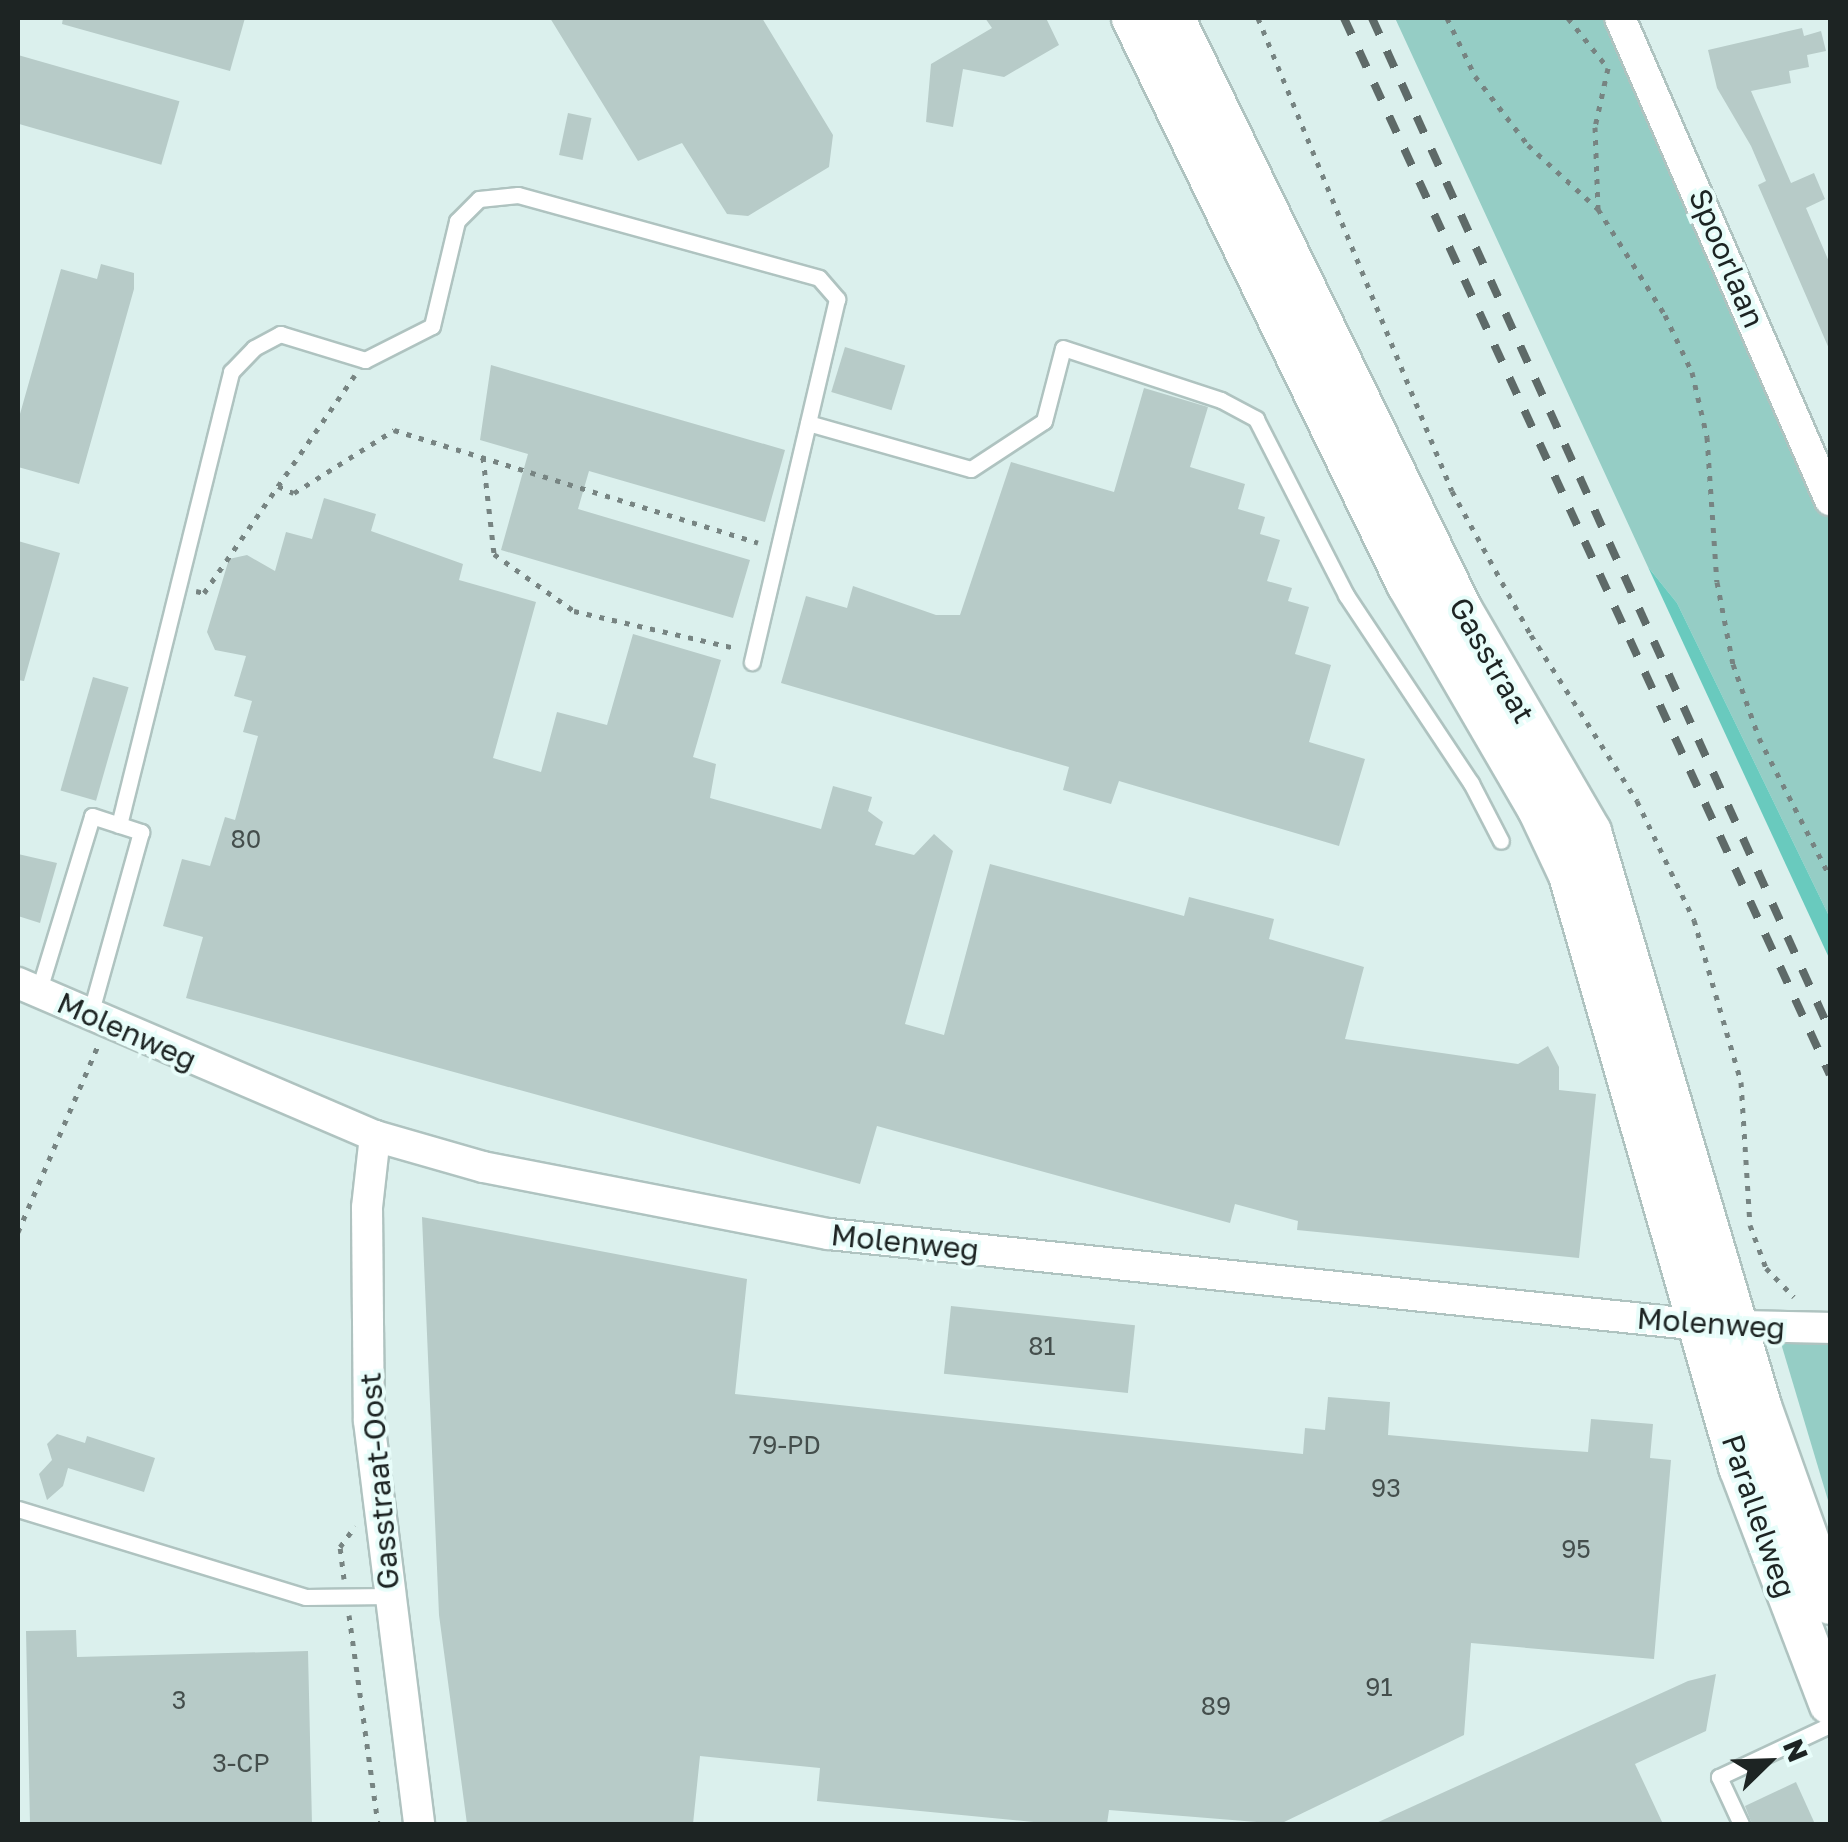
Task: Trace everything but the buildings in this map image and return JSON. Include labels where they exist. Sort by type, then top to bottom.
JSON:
[{"type":"street","name":"Gasstraat","points":[[1133,18],[1408,584],[1556,841],[1719,1327]]},
{"type":"street","name":"Gasstraat","points":[[1172,18],[1453,595],[1590,832],[1719,1327]]},
{"type":"street","name":"Spoorlaan","points":[[1629,20],[1830,500]]},
{"type":"street","name":"Molenweg","points":[[28,988],[375,1136],[483,1167],[829,1234],[1719,1327],[1830,1328]]},
{"type":"street","name":"Gasstraat-Oost","points":[[375,1136],[367,1207],[368,1401],[419,1824]]},
{"type":"street","name":"Parallelweg","points":[[1719,1327],[1830,1602]]},
{"type":"street","name":"Parallelweg","points":[[1719,1327],[1764,1536],[1830,1703]]},
{"type":"lane","points":[[119,825],[231,372],[254,348],[280,334],[365,360],[432,326],[456,221],[479,199],[518,195],[819,278],[837,299],[753,657]]},
{"type":"lane","points":[[808,422],[971,469],[1044,421],[1063,348],[1221,400],[1256,419],[1346,595],[1472,783],[1501,840]]},
{"type":"lane","points":[[28,988],[92,816],[140,832],[99,1019]]},
{"type":"lane","points":[[18,1509],[305,1597],[347,1600],[390,1596]]},
{"type":"lane","points":[[1740,1824],[1719,1777],[1830,1725]]},
{"type":"path","points":[[1258,18],[1452,491],[1531,635],[1637,801],[1694,920],[1738,1066],[1750,1150],[1750,1225],[1774,1281],[1801,1301]]},
{"type":"path","points":[[1447,18],[1475,76],[1528,144],[1598,209],[1665,314],[1692,372],[1707,437],[1718,582],[1734,664],[1759,738],[1830,878]]},
{"type":"path","points":[[1568,18],[1608,68],[1595,128],[1598,209]]},
{"type":"path","points":[[178,586],[204,593],[365,360]]},
{"type":"path","points":[[278,486],[294,493],[394,430],[778,549]]},
{"type":"path","points":[[483,457],[489,546],[542,588],[574,611],[753,657]]},
{"type":"path","points":[[18,1232],[99,1019]]},
{"type":"path","points":[[377,1494],[340,1547],[378,1824]]},
{"type":"green space","points":[[1395,18],[1612,18],[1830,500],[1830,918],[1677,603],[1648,567]]},
{"type":"green space","points":[[1648,567],[1677,603],[1830,918],[1830,960]]},
{"type":"green space","points":[[1830,1338],[1830,1507],[1780,1340]]},
{"type":"railway","points":[[1344,18],[1830,1075]]},
{"type":"railway","points":[[1372,18],[1830,1031]]}]
